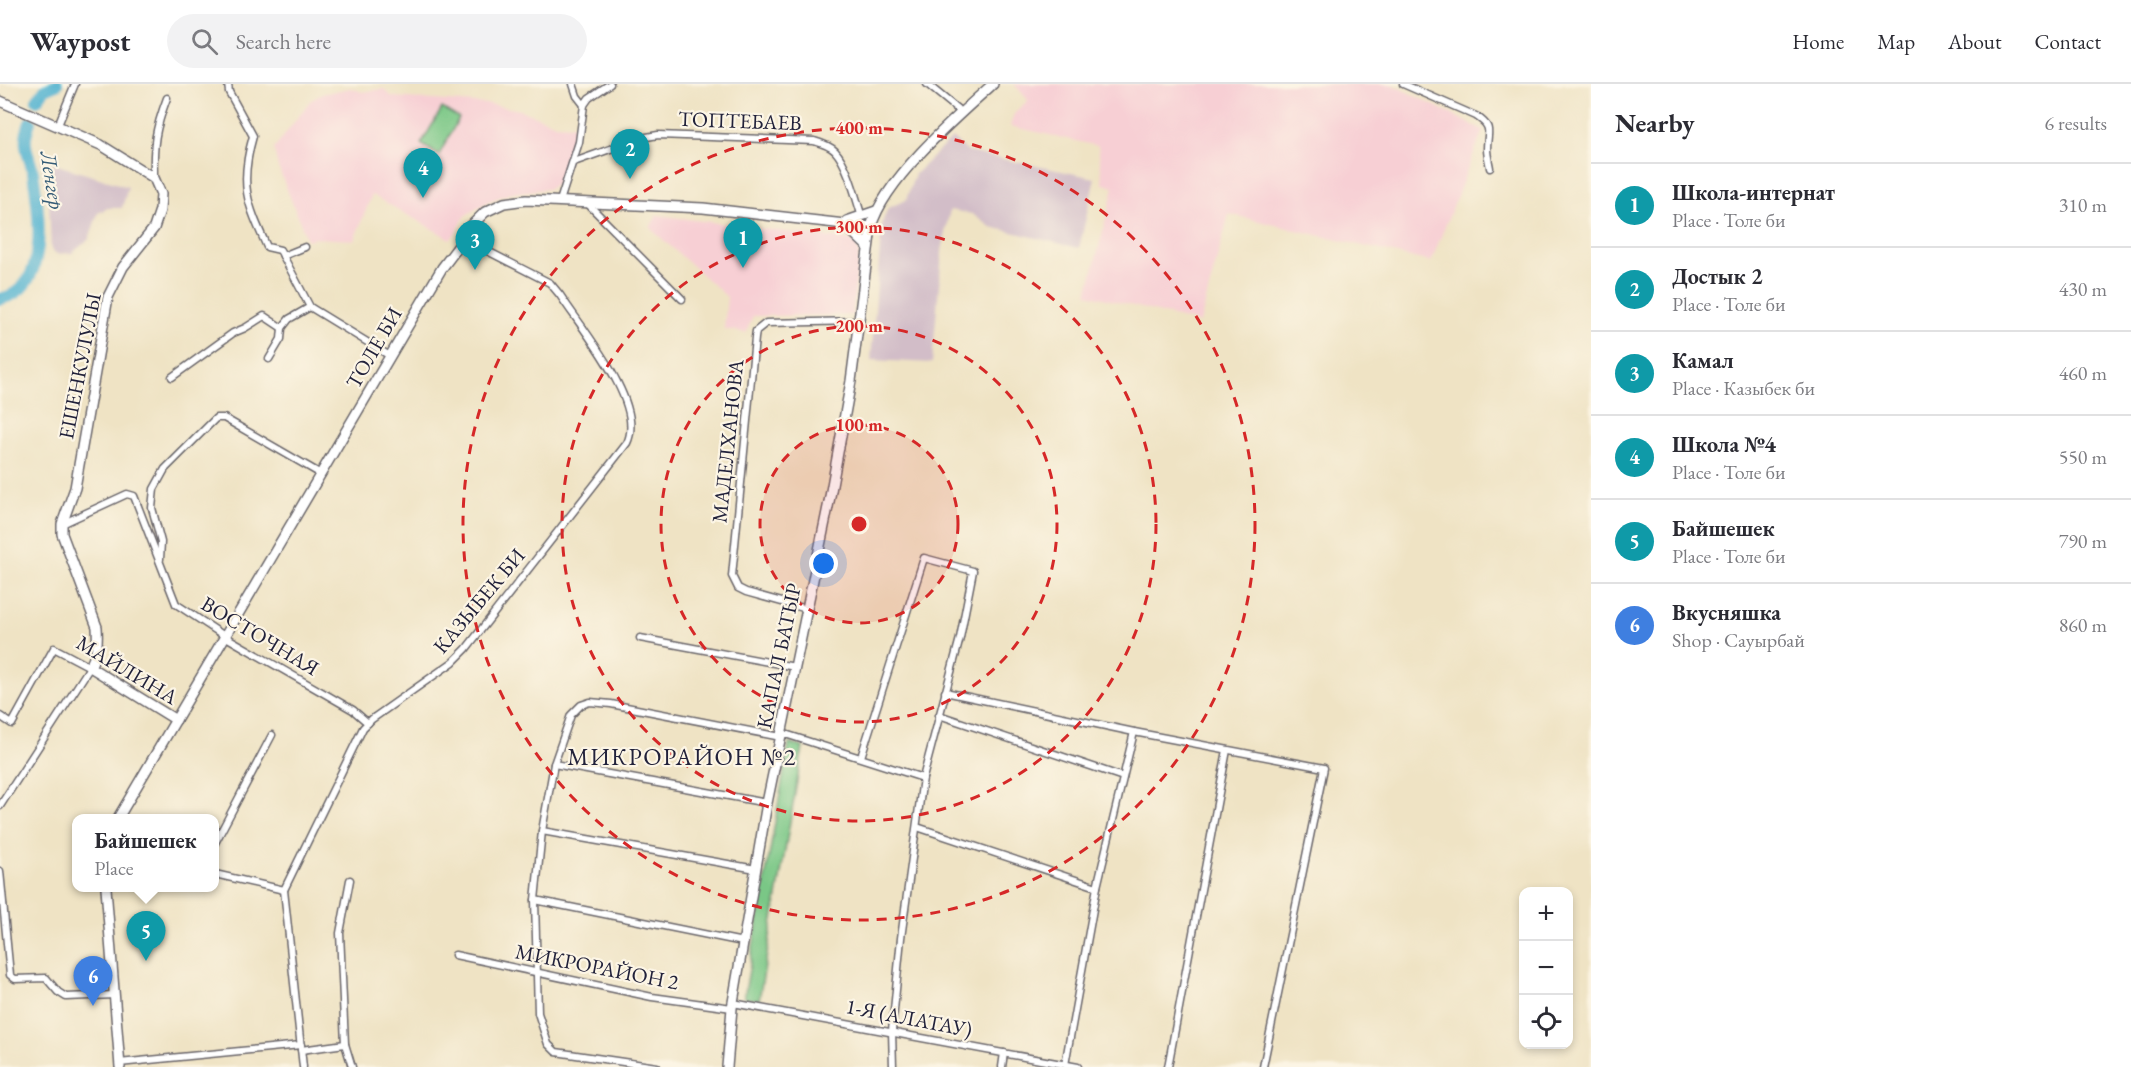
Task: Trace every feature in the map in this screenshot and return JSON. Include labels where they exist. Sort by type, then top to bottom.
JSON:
[{"type":"main road","name":"КАПАЛ БАТЫР","points":[[727,1067],[733,1005],[767,803],[829,501],[851,381],[868,247],[876,211],[904,172],[961,112],[993,84]]},
{"type":"main road","points":[[0,101],[101,145],[154,178]]},
{"type":"main road","name":"ЕШЕНКУЛУЛЫ","points":[[63,524],[75,488],[108,297],[123,267],[154,228],[160,210],[161,194],[154,178]]},
{"type":"main road","name":"ТОЛЕ БИ","points":[[121,814],[442,268],[472,225],[485,212],[504,203],[526,200],[586,202],[703,208],[872,227]]},
{"type":"main road","points":[[842,223],[876,211]]},
{"type":"main road","points":[[842,223],[868,247]]},
{"type":"main road","points":[[63,524],[63,534],[97,627],[98,643],[95,658],[90,667]]},
{"type":"main road","name":"МАЙЛИНА","points":[[90,667],[176,720]]},
{"type":"main road","points":[[106,892],[119,1065]]},
{"type":"street","points":[[58,125],[75,84]]},
{"type":"street","points":[[228,84],[229,92],[253,136],[244,176],[253,217],[267,247],[280,250],[310,307],[390,356]]},
{"type":"street","points":[[573,84],[577,96],[584,105]]},
{"type":"street","points":[[560,201],[579,142],[584,105],[589,98],[610,84]]},
{"type":"street","points":[[927,84],[961,112]]},
{"type":"street","points":[[1402,84],[1476,116],[1486,123],[1489,129],[1487,150],[1490,168]]},
{"type":"street","points":[[154,178],[153,147],[156,129],[167,98]]},
{"type":"street","name":"ТОПТЕБАЕВ","points":[[574,162],[641,138],[658,135],[814,141],[827,145],[836,152],[844,166],[862,217]]},
{"type":"street","points":[[586,202],[682,299]]},
{"type":"street","name":"КАЗЫБЕК БИ","points":[[284,890],[363,728],[453,662],[466,649],[627,443],[632,433],[632,420],[619,382],[550,283],[464,239]]},
{"type":"street","points":[[283,256],[305,247]]},
{"type":"street","points":[[269,359],[281,339],[282,328],[289,319],[310,307]]},
{"type":"street","points":[[172,377],[232,333],[264,316],[282,328]]},
{"type":"street","name":"МАДЕЛХАНОВА","points":[[807,609],[746,592],[738,588],[732,576],[754,338],[756,331],[766,323],[860,321]]},
{"type":"street","points":[[160,562],[161,542],[152,508],[154,489],[165,469],[216,418],[224,418],[321,474]]},
{"type":"street","name":"ВОСТОЧНАЯ","points":[[63,524],[127,494],[134,496],[176,604],[226,637],[353,710],[368,723]]},
{"type":"street","points":[[861,757],[924,558],[973,571],[960,638],[923,778],[901,938],[892,1031],[892,1067]]},
{"type":"street","points":[[640,638],[795,667]]},
{"type":"street","name":"МАЙЛИНА","points":[[0,716],[12,724],[54,648],[90,667]]},
{"type":"street","points":[[0,806],[90,667]]},
{"type":"street","points":[[945,692],[1134,732],[1324,768],[1263,1067]]},
{"type":"street","points":[[657,1067],[556,1052],[548,1044],[538,1013],[536,900],[542,831],[554,764],[571,715],[581,705],[590,702],[611,704],[781,735],[861,757],[923,778]]},
{"type":"street","points":[[939,715],[1123,777]]},
{"type":"street","points":[[1065,1065],[1096,887],[1134,732]]},
{"type":"street","points":[[219,835],[272,735]]},
{"type":"street","points":[[1168,1067],[1227,750]]},
{"type":"street","points":[[554,764],[767,803]]},
{"type":"street","points":[[917,827],[1096,887]]},
{"type":"street","points":[[542,831],[756,869]]},
{"type":"street","points":[[0,871],[10,975],[15,979],[46,978],[58,992],[66,997],[115,995]]},
{"type":"street","points":[[219,875],[284,890],[303,1067]]},
{"type":"street","points":[[350,880],[340,933],[345,1044],[352,1067]]},
{"type":"street","points":[[536,900],[743,942]]},
{"type":"street","name":"МИКРОРАЙОН 2","points":[[455,955],[652,997],[733,1005]]},
{"type":"street","name":"1-Я (АЛАТАУ)","points":[[733,1005],[892,1031],[1078,1067]]},
{"type":"street","points":[[119,1065],[345,1044]]},
{"type":"street","points":[[1002,1067],[1004,1053]]},
{"type":"shaded area","points":[[1014,84],[1391,84],[1483,130],[1431,262],[1229,214],[1200,323],[1087,294],[1114,187],[1103,184],[1098,146],[1010,126],[1014,114],[1028,100]]},
{"type":"shaded area","points":[[351,88],[362,92],[384,89],[392,97],[489,104],[520,110],[556,124],[575,125],[567,159],[557,183],[548,189],[511,193],[489,201],[466,215],[450,239],[372,195],[354,240],[316,238],[307,240],[278,167],[274,149],[310,101],[322,94]]},
{"type":"shaded area","points":[[952,138],[968,152],[1095,178],[1079,248],[991,227],[972,214],[950,210],[943,242],[932,363],[871,360],[882,223],[888,208],[906,200],[915,174]]},
{"type":"shaded area","points":[[41,160],[128,187],[122,208],[108,208],[98,213],[89,239],[72,253],[57,254],[51,250],[49,201]]},
{"type":"shaded area","points":[[657,215],[855,241],[859,255],[852,315],[753,316],[746,333],[724,329],[727,297],[650,228]]},
{"type":"green space","points":[[442,108],[459,118],[439,155],[421,144]]},
{"type":"green space","points":[[789,743],[803,747],[759,1000],[744,998]]},
{"type":"waterway","name":"Ленгер","points":[[37,100],[45,89],[57,84]]},
{"type":"waterway","name":"Ленгер","points":[[0,299],[16,292],[28,280],[38,246],[38,207],[26,142],[30,122]]},
{"type":"place","name":"Достык 2","points":[[630,179]]},
{"type":"place","name":"Школа №4","points":[[423,198]]},
{"type":"place","name":"Школа-интернат","points":[[743,268]]},
{"type":"place","name":"Камал","points":[[475,270]]},
{"type":"place","name":"Байшешек","points":[[146,961]]},
{"type":"place","name":"Вкусняшка","points":[[93,1006]]},
{"type":"district","name":"МИКРОРАЙОН №2","points":[[682,757]]}]
